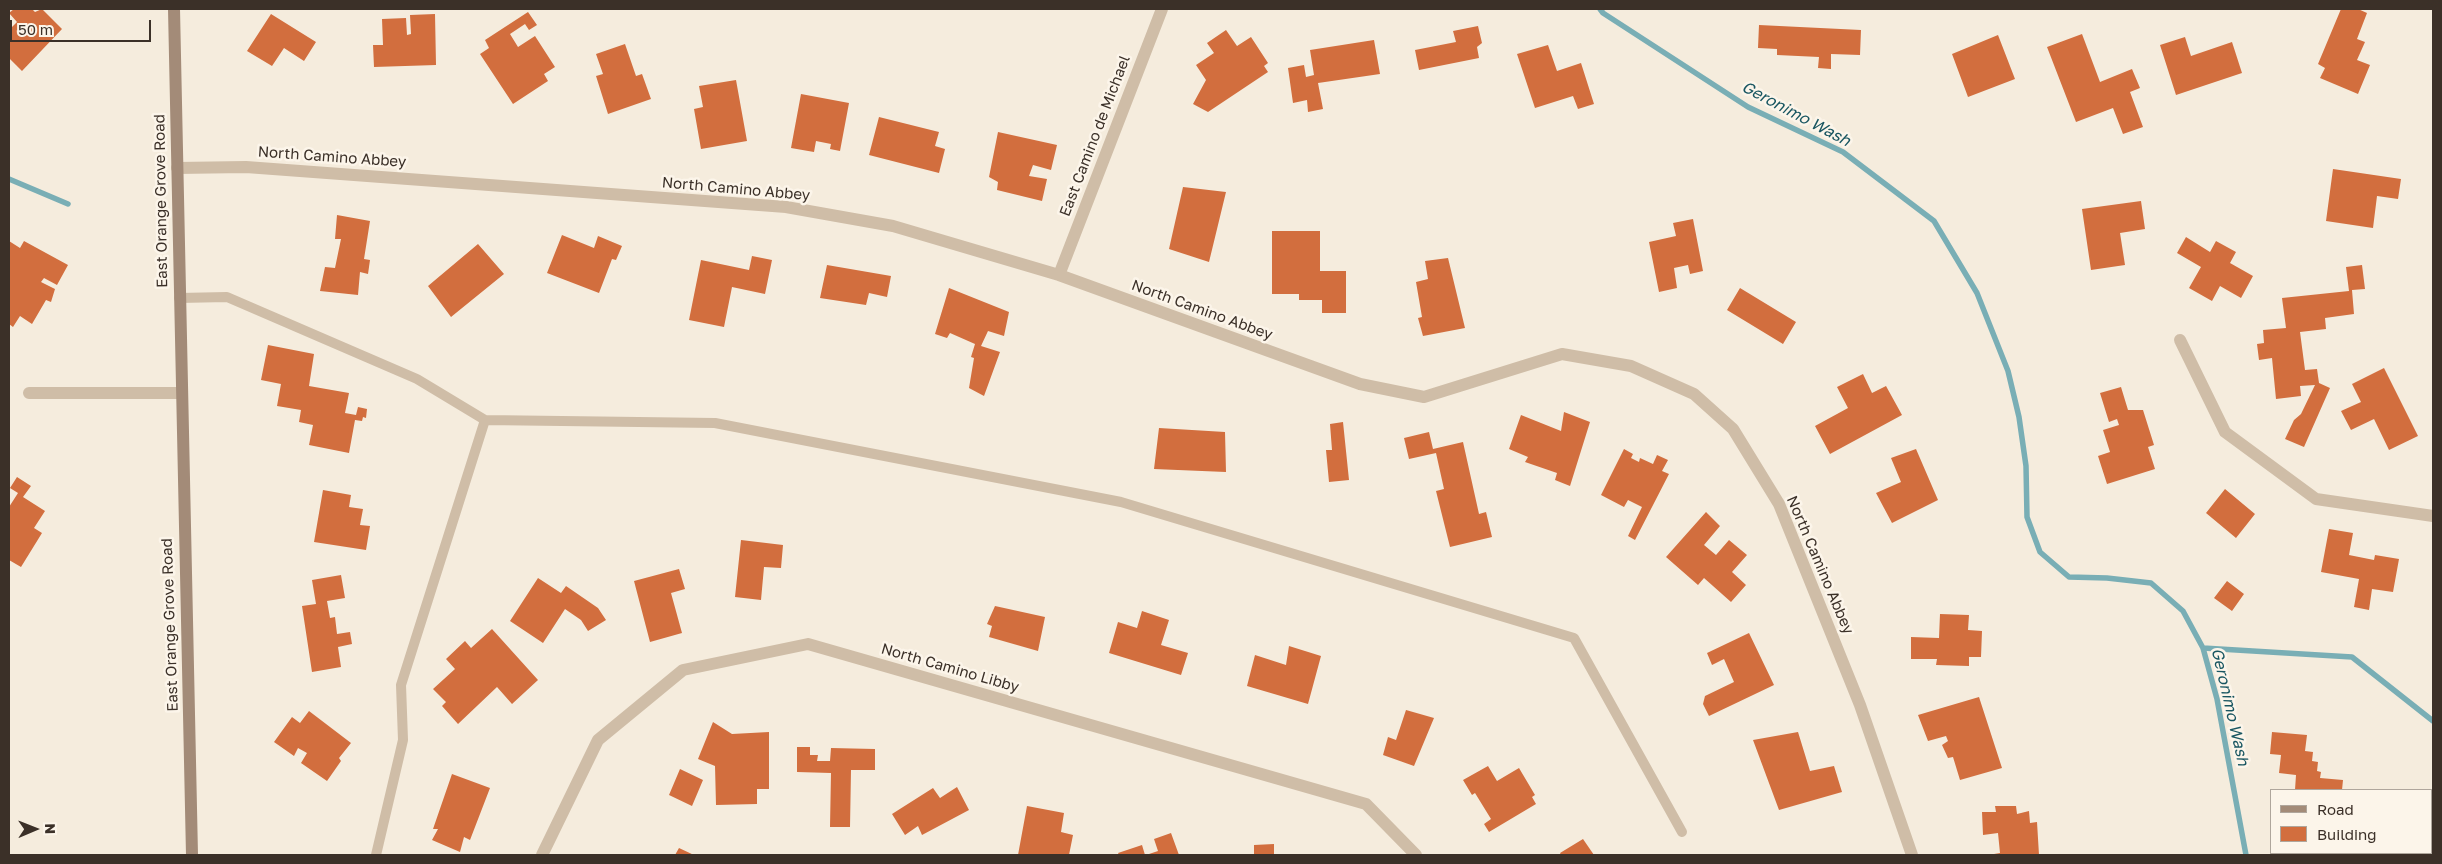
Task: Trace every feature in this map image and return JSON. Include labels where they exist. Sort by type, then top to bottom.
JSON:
[{"type":"main road","name":"East Orange Grove Road","points":[[174,9],[192,855]]},
{"type":"street","name":"East Camino de Michael","points":[[1058,276],[1162,9]]},
{"type":"street","name":"North Camino Abbey","points":[[178,168],[246,167],[786,207],[893,226],[1058,276],[1360,384],[1424,397],[1562,354],[1631,366],[1694,394],[1733,429],[1779,504],[1860,705],[1912,855]]},
{"type":"street","points":[[2180,340],[2225,432],[2316,499],[2433,516]]},
{"type":"street","points":[[29,393],[182,393]]},
{"type":"street","name":"North Camino Libby","points":[[542,855],[598,740],[683,670],[808,644],[1366,804],[1416,855]]},
{"type":"lane","points":[[179,298],[227,297],[417,379],[485,420],[715,423],[1121,502],[1574,638],[1682,832]]},
{"type":"lane","points":[[376,855],[403,740],[401,685],[485,420]]},
{"type":"building","points":[[14,9],[32,9],[35,12],[42,9],[62,29],[22,71],[9,58],[9,30],[17,22],[9,13]]},
{"type":"building","points":[[2341,9],[2358,9],[2367,13],[2357,39],[2365,42],[2357,60],[2370,65],[2358,94],[2320,78],[2325,68],[2318,64]]},
{"type":"building","points":[[528,12],[537,25],[529,30],[525,24],[510,34],[518,47],[535,36],[555,67],[544,74],[548,81],[513,104],[480,54],[489,48],[485,40]]},
{"type":"building","points":[[271,14],[316,42],[304,61],[284,48],[272,66],[247,51]]},
{"type":"building","points":[[435,14],[436,65],[374,67],[373,45],[383,45],[382,19],[406,18],[407,35],[411,34],[410,15]]},
{"type":"building","points":[[1759,25],[1861,30],[1860,55],[1831,54],[1831,69],[1818,68],[1819,57],[1777,55],[1777,49],[1758,48]]},
{"type":"building","points":[[1478,26],[1482,43],[1477,47],[1479,58],[1419,70],[1415,50],[1456,42],[1453,31]]},
{"type":"building","points":[[1226,30],[1237,46],[1251,37],[1268,63],[1264,66],[1268,72],[1208,112],[1193,104],[1206,80],[1196,65],[1214,53],[1207,43]]},
{"type":"building","points":[[2082,34],[2100,82],[2132,69],[2140,88],[2130,92],[2143,127],[2123,134],[2113,108],[2076,122],[2047,47]]},
{"type":"building","points":[[1998,35],[2015,79],[1968,97],[1952,54]]},
{"type":"building","points":[[2185,37],[2191,56],[2232,42],[2242,73],[2176,95],[2160,45]]},
{"type":"building","points":[[1374,40],[1380,74],[1318,83],[1323,109],[1308,112],[1307,100],[1293,103],[1288,68],[1304,65],[1306,77],[1314,75],[1310,50]]},
{"type":"building","points":[[625,44],[636,76],[642,74],[651,99],[608,114],[596,76],[603,74],[596,54]]},
{"type":"building","points":[[1548,45],[1557,71],[1581,63],[1594,104],[1578,109],[1573,96],[1535,108],[1517,54]]},
{"type":"building","points":[[736,80],[747,141],[701,149],[694,109],[703,107],[699,86]]},
{"type":"building","points":[[801,94],[849,103],[840,151],[830,149],[831,144],[816,141],[814,152],[791,148]]},
{"type":"building","points":[[879,117],[939,132],[935,146],[945,149],[939,173],[869,155]]},
{"type":"building","points":[[998,132],[1057,145],[1051,170],[1033,165],[1029,176],[1047,179],[1042,201],[997,190],[998,182],[989,177]]},
{"type":"building","points":[[2333,169],[2401,179],[2398,199],[2377,196],[2373,228],[2326,221]]},
{"type":"building","points":[[1183,187],[1226,192],[1209,262],[1169,249]]},
{"type":"building","points":[[2141,201],[2145,229],[2120,233],[2125,265],[2091,270],[2082,209]]},
{"type":"building","points":[[337,215],[370,221],[364,259],[370,260],[368,274],[360,272],[358,295],[320,291],[325,267],[335,268],[341,239],[335,239]]},
{"type":"building","points":[[1693,219],[1703,271],[1690,274],[1688,265],[1674,268],[1677,288],[1659,292],[1649,242],[1676,236],[1673,223]]},
{"type":"building","points":[[1272,231],[1320,231],[1320,271],[1346,271],[1346,313],[1322,313],[1322,300],[1299,300],[1299,294],[1272,294]]},
{"type":"building","points":[[562,235],[594,248],[598,236],[622,246],[616,260],[612,259],[599,293],[547,273]]},
{"type":"building","points":[[2186,237],[2210,252],[2216,241],[2236,252],[2230,263],[2253,276],[2241,298],[2220,286],[2212,301],[2189,288],[2201,267],[2177,253]]},
{"type":"building","points":[[9,241],[20,248],[24,241],[68,265],[57,285],[44,278],[41,282],[55,289],[51,302],[46,300],[32,324],[20,316],[13,327],[9,324]]},
{"type":"building","points":[[478,244],[504,274],[451,317],[428,286]]},
{"type":"building","points":[[752,256],[772,260],[765,294],[732,287],[724,327],[689,320],[701,260],[749,270]]},
{"type":"building","points":[[1448,258],[1465,328],[1423,336],[1418,318],[1422,317],[1416,282],[1428,279],[1425,261]]},
{"type":"building","points":[[827,265],[891,276],[887,297],[869,293],[866,305],[820,298]]},
{"type":"building","points":[[2362,265],[2365,289],[2352,290],[2354,314],[2325,318],[2326,329],[2300,332],[2305,370],[2317,369],[2319,383],[2330,388],[2304,447],[2285,439],[2294,420],[2301,414],[2315,385],[2300,386],[2301,396],[2276,399],[2272,358],[2259,360],[2257,344],[2264,343],[2263,330],[2286,328],[2282,298],[2349,291],[2346,267]]},
{"type":"building","points":[[949,288],[1009,312],[1004,336],[988,331],[981,346],[1000,352],[984,396],[969,388],[974,358],[971,357],[975,344],[950,333],[947,338],[935,334]]},
{"type":"building","points":[[1740,288],[1796,322],[1783,344],[1727,310]]},
{"type":"building","points":[[268,345],[314,354],[309,386],[349,393],[345,413],[356,415],[358,407],[367,409],[366,418],[363,417],[362,421],[355,420],[349,453],[309,445],[313,425],[299,422],[301,410],[277,406],[281,384],[261,380]]},
{"type":"building","points":[[2384,368],[2418,436],[2389,450],[2374,419],[2351,430],[2341,411],[2361,402],[2352,384]]},
{"type":"building","points":[[1863,374],[1872,393],[1886,386],[1902,415],[1830,454],[1815,426],[1848,408],[1837,387]]},
{"type":"building","points":[[2121,387],[2128,410],[2143,410],[2154,445],[2148,447],[2155,469],[2107,484],[2098,456],[2110,452],[2103,430],[2119,425],[2117,419],[2109,422],[2100,393]]},
{"type":"building","points":[[1564,412],[1590,422],[1570,486],[1555,480],[1557,473],[1525,462],[1528,457],[1509,449],[1521,415],[1561,431]]},
{"type":"building","points":[[1343,422],[1349,480],[1329,482],[1326,450],[1332,450],[1330,424]]},
{"type":"building","points":[[1159,428],[1225,432],[1226,472],[1154,469]]},
{"type":"building","points":[[1429,432],[1433,449],[1463,442],[1479,514],[1486,512],[1492,537],[1450,547],[1436,491],[1444,489],[1436,453],[1409,459],[1404,438]]},
{"type":"building","points":[[1624,449],[1633,454],[1631,458],[1639,462],[1640,458],[1653,464],[1657,455],[1668,460],[1662,471],[1669,474],[1635,540],[1628,536],[1642,507],[1628,500],[1624,507],[1601,495]]},
{"type":"building","points":[[1916,449],[1938,500],[1892,523],[1876,493],[1901,482],[1891,458]]},
{"type":"building","points":[[17,477],[31,486],[23,497],[45,511],[34,528],[42,533],[21,567],[9,560],[9,507],[18,493],[10,488]]},
{"type":"building","points":[[2225,489],[2255,514],[2236,538],[2206,513]]},
{"type":"building","points":[[323,490],[351,495],[349,507],[363,509],[360,525],[370,526],[366,550],[314,542]]},
{"type":"building","points":[[1706,512],[1720,526],[1704,545],[1716,555],[1729,540],[1747,555],[1732,572],[1746,585],[1731,602],[1704,578],[1698,585],[1666,557]]},
{"type":"building","points":[[2329,529],[2353,533],[2349,555],[2374,560],[2375,555],[2399,559],[2393,592],[2372,589],[2369,610],[2354,607],[2359,579],[2321,572]]},
{"type":"building","points":[[741,540],[783,545],[781,568],[764,567],[761,600],[735,597]]},
{"type":"building","points":[[679,569],[685,589],[671,593],[682,633],[650,642],[634,581]]},
{"type":"building","points":[[341,575],[345,598],[327,601],[330,618],[335,617],[337,634],[350,632],[352,644],[338,647],[341,667],[312,672],[302,606],[316,604],[312,580]]},
{"type":"building","points":[[538,578],[561,593],[566,586],[598,608],[606,620],[588,631],[581,620],[565,609],[543,643],[510,621]]},
{"type":"building","points":[[2227,581],[2244,594],[2232,611],[2214,598]]},
{"type":"building","points":[[995,606],[1045,617],[1038,651],[989,637],[992,626],[987,624]]},
{"type":"building","points":[[1142,611],[1169,620],[1161,645],[1188,653],[1181,675],[1109,653],[1118,622],[1137,628]]},
{"type":"building","points":[[1940,614],[1969,615],[1968,630],[1982,631],[1981,657],[1969,657],[1969,666],[1936,665],[1937,659],[1911,659],[1911,637],[1939,638]]},
{"type":"building","points":[[492,629],[538,680],[512,704],[497,687],[458,724],[442,706],[446,702],[433,689],[455,669],[446,659],[465,641],[471,648]]},
{"type":"building","points":[[1749,633],[1774,685],[1709,716],[1703,704],[1705,696],[1734,682],[1724,659],[1712,665],[1707,653]]},
{"type":"building","points":[[1289,646],[1321,656],[1308,704],[1247,686],[1255,655],[1286,665]]},
{"type":"building","points":[[1979,697],[2002,768],[1960,780],[1953,757],[1948,758],[1942,745],[1948,741],[1946,736],[1928,741],[1918,715]]},
{"type":"building","points":[[1406,710],[1434,718],[1414,766],[1383,755],[1388,737],[1396,740]]},
{"type":"building","points":[[309,711],[351,743],[339,758],[341,761],[327,781],[301,763],[307,753],[298,748],[294,756],[274,742],[292,717],[300,723]]},
{"type":"building","points":[[713,722],[732,734],[769,732],[769,789],[757,789],[757,804],[716,805],[715,766],[698,759]]},
{"type":"building","points":[[1798,732],[1810,771],[1834,766],[1842,792],[1779,810],[1753,740]]},
{"type":"building","points":[[2272,732],[2307,735],[2305,751],[2313,752],[2312,761],[2318,762],[2317,771],[2321,772],[2320,778],[2343,780],[2342,789],[2295,789],[2296,775],[2279,773],[2281,755],[2270,754]]},
{"type":"building","points":[[797,747],[810,747],[810,755],[818,755],[817,761],[830,761],[831,748],[875,749],[875,770],[851,770],[850,827],[830,827],[831,773],[797,772]]},
{"type":"building","points":[[1488,766],[1497,781],[1519,768],[1535,795],[1532,797],[1536,804],[1489,832],[1484,824],[1491,819],[1475,793],[1472,795],[1463,780]]},
{"type":"building","points":[[680,769],[703,780],[692,806],[669,795]]},
{"type":"building","points":[[452,774],[490,788],[470,840],[464,837],[460,852],[432,840],[438,829],[433,829]]},
{"type":"building","points":[[957,787],[969,810],[922,835],[918,826],[905,835],[892,814],[933,788],[940,798]]},
{"type":"building","points":[[1027,806],[1064,813],[1061,832],[1073,835],[1069,855],[1018,855]]},
{"type":"building","points":[[1995,806],[2016,806],[2017,814],[2029,811],[2030,823],[2037,822],[2039,855],[1988,855],[2000,853],[1998,833],[1983,835],[1982,812],[1996,812]]},
{"type":"building","points":[[1171,833],[1179,855],[1146,855],[1158,851],[1154,839]]},
{"type":"building","points":[[1583,839],[1594,855],[1561,855],[1560,853]]},
{"type":"building","points":[[1274,844],[1274,855],[1254,855],[1254,845]]},
{"type":"building","points":[[1142,845],[1145,855],[1119,855],[1118,853]]},
{"type":"building","points":[[679,848],[694,855],[675,855]]},
{"type":"building","points":[[2388,854],[2388,855],[2349,855]]},
{"type":"waterway","name":"Geronimo Wash","points":[[1600,9],[1603,13],[1748,107],[1843,152],[1934,221],[1977,293],[2008,371],[2019,417],[2026,466],[2027,517],[2040,552],[2069,577],[2107,578],[2151,583],[2183,611],[2203,648],[2217,699],[2246,855]]},
{"type":"waterway","points":[[9,179],[68,204]]},
{"type":"waterway","points":[[2203,648],[2352,657],[2433,721]]}]
